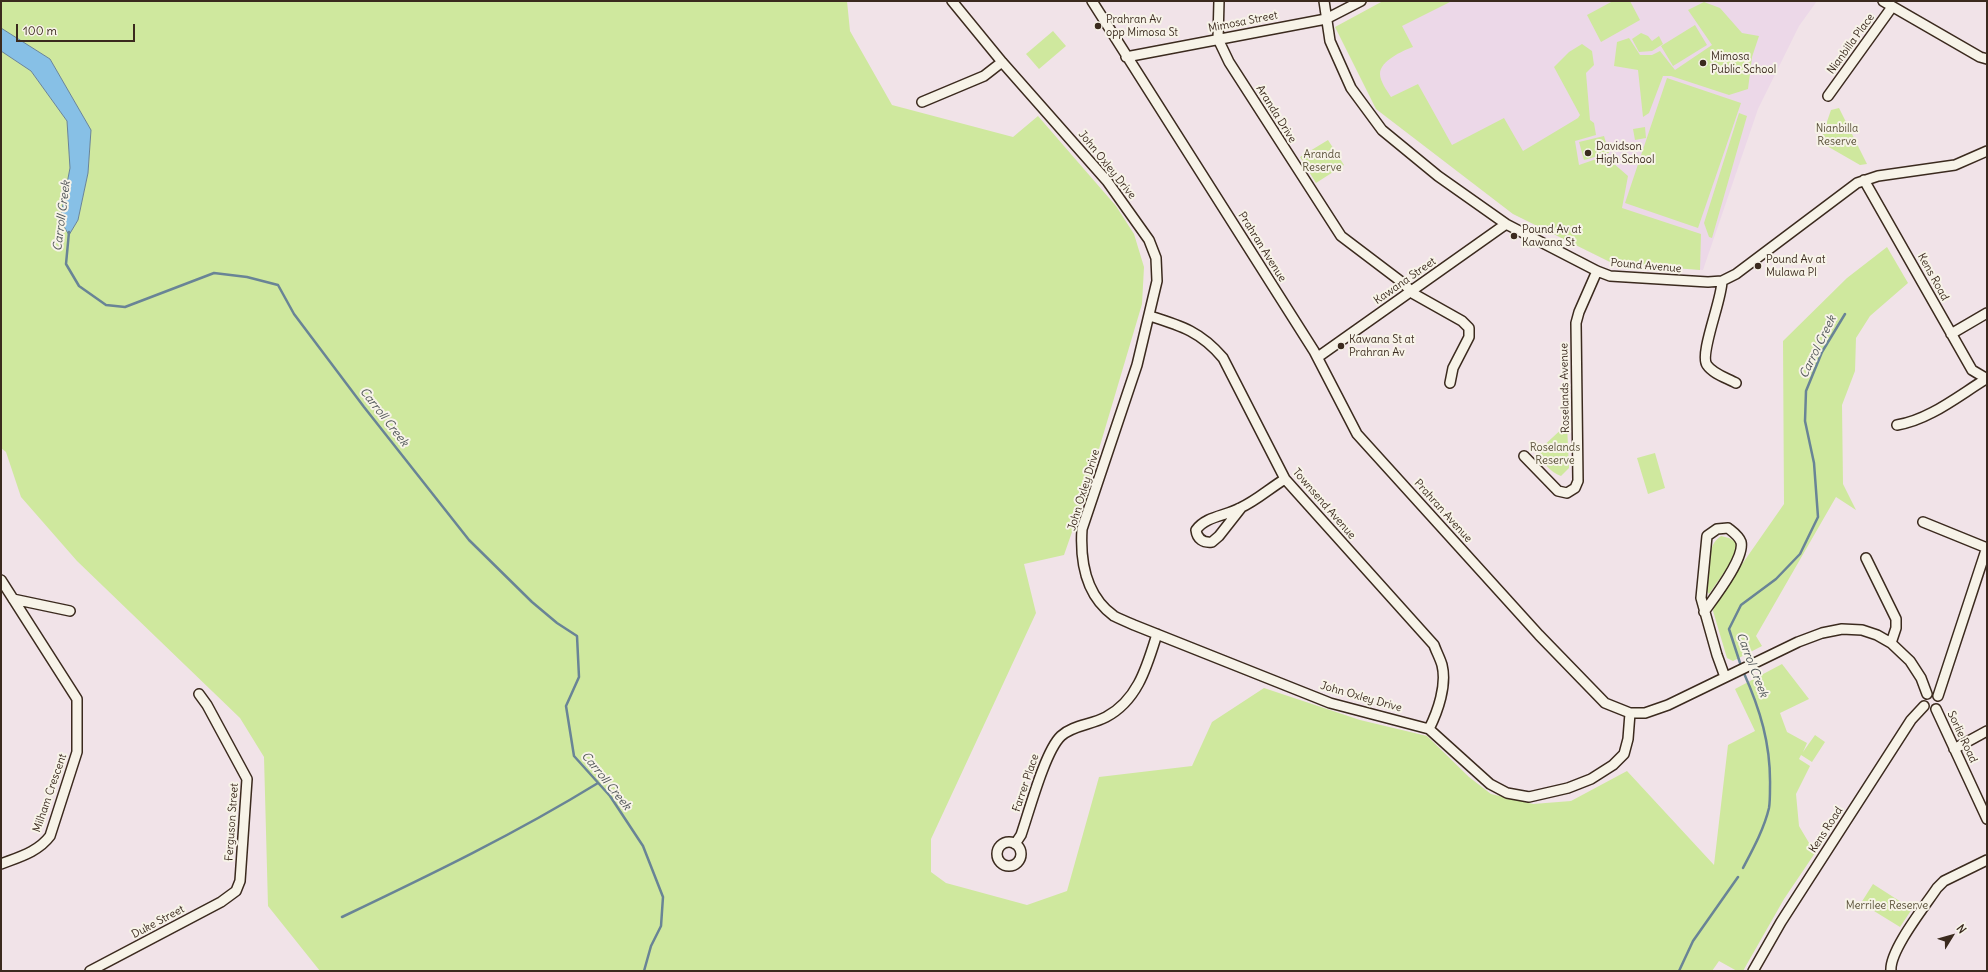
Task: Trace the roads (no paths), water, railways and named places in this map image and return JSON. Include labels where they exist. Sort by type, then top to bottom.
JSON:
[{"type":"street","name":"John Oxley Drive","points":[[952,1],[1002,62],[1102,175],[1149,240],[1156,258],[1157,281],[1150,316],[1137,364],[1082,529],[1081,550],[1083,569],[1088,583],[1100,601],[1114,615],[1134,625],[1330,703],[1429,729],[1490,784],[1507,793],[1529,798],[1568,788],[1591,779],[1613,765],[1624,754],[1628,739],[1630,713]]},
{"type":"street","name":"Prahran Avenue","points":[[1092,1],[1126,57],[1318,357],[1357,434],[1588,687],[1605,703],[1630,713],[1645,713],[1668,705],[1725,677],[1822,633],[1842,629],[1862,630],[1877,635],[1891,643],[1910,661],[1927,694]]},
{"type":"street","name":"Aranda Drive","points":[[1220,1],[1218,40],[1229,62],[1341,236],[1412,291],[1462,321],[1469,328],[1469,336],[1453,368],[1450,383]]},
{"type":"street","name":"Pound Avenue","points":[[1324,1],[1330,41],[1351,88],[1382,130],[1438,176],[1506,224],[1597,271],[1610,276],[1622,278],[1701,282],[1722,281],[1736,274],[1854,185],[1864,180],[1878,176],[1955,165],[1987,151]]},
{"type":"street","name":"Mimosa Street","points":[[1126,57],[1326,19],[1361,1]]},
{"type":"street","points":[[1883,1],[1980,57],[1987,59]]},
{"type":"street","name":"Nianbilla Place","points":[[1828,96],[1892,6]]},
{"type":"street","points":[[922,102],[984,76],[1002,62]]},
{"type":"street","name":"Kens Road","points":[[1864,180],[1972,370],[1987,379]]},
{"type":"street","name":"Kawana Street","points":[[1318,357],[1506,224]]},
{"type":"street","name":"Roselands Avenue","points":[[1524,456],[1558,491],[1567,493],[1575,488],[1578,481],[1576,323],[1579,312],[1597,271]]},
{"type":"street","points":[[1722,281],[1721,296],[1704,353],[1705,364],[1710,369],[1736,383]]},
{"type":"street","points":[[1951,334],[1987,313]]},
{"type":"street","name":"Townsend Avenue","points":[[1150,316],[1183,327],[1209,342],[1223,358],[1234,375],[1285,479],[1434,645],[1442,666],[1442,693],[1437,713],[1429,729]]},
{"type":"street","points":[[1897,426],[1912,423],[1987,379]]},
{"type":"street","points":[[1241,508],[1219,536],[1212,542],[1202,540],[1196,535],[1196,530],[1206,521],[1241,508],[1285,479]]},
{"type":"street","points":[[1923,522],[1987,548],[1938,696],[1940,704],[1936,709],[1929,710],[1924,706],[1923,700],[1927,694],[1933,693],[1938,696]]},
{"type":"street","points":[[1704,612],[1739,557],[1741,543],[1736,534],[1728,528],[1717,529],[1707,536],[1701,598],[1704,612],[1717,655],[1725,677]]},
{"type":"street","points":[[1866,558],[1896,619],[1896,628],[1891,643]]},
{"type":"street","name":"Milham Crescent","points":[[1,580],[76,699],[77,752],[50,836],[44,844],[35,850],[1,864]]},
{"type":"street","points":[[13,599],[70,612]]},
{"type":"street","name":"Farrer Place","points":[[1015,844],[1021,835],[1051,749],[1061,736],[1073,728],[1106,717],[1128,700],[1144,674],[1157,634]]},
{"type":"street","name":"Ferguson Street","points":[[199,694],[207,705],[247,779],[240,881],[236,891]]},
{"type":"street","name":"Kens Road","points":[[1753,971],[1781,922],[1911,720],[1924,706]]},
{"type":"street","name":"Sorlie Road","points":[[1936,709],[1987,819]]},
{"type":"street","points":[[1954,749],[1987,730]]},
{"type":"street","points":[[1891,971],[1890,964],[1898,947],[1937,888],[1944,880],[1987,860]]},
{"type":"street","name":"Duke Street","points":[[90,971],[221,902],[236,891]]},
{"type":"water","points":[[1,28],[50,59],[91,130],[88,173],[78,220],[69,235],[60,220],[70,168],[67,121],[31,71],[1,51]]},
{"type":"waterway","name":"Carroll Creek","points":[[69,232],[66,264],[79,286],[106,305],[125,307],[214,273],[247,277],[278,285],[294,314],[364,407],[469,540],[532,602],[557,623],[577,636],[579,677],[566,706],[574,756],[610,796],[643,846],[663,897],[661,926],[651,946],[644,971]]},
{"type":"waterway","name":"Carrol Creek","points":[[1741,666],[1729,629],[1741,605],[1776,579],[1800,554],[1818,517],[1814,463],[1805,421],[1806,391],[1822,352],[1845,314]]},
{"type":"waterway","name":"Carrol Creek","points":[[1743,671],[1755,699],[1763,727],[1769,756],[1770,771],[1769,806],[1767,816],[1758,839],[1743,868]]},
{"type":"waterway","points":[[342,917],[440,870],[504,837],[598,783]]},
{"type":"waterway","name":"Carrol Creek","points":[[1679,971],[1693,941],[1738,877]]},
{"type":"place","name":"Prahran Av opp Mimosa St","points":[[1098,26]]},
{"type":"place","name":"Mimosa Public School","points":[[1703,63]]},
{"type":"place","name":"Davidson High School","points":[[1588,153]]},
{"type":"place","name":"Pound Av at Kawana St","points":[[1514,236]]},
{"type":"place","name":"Pound Av at Mulawa Pl","points":[[1758,266]]},
{"type":"place","name":"Kawana St at Prahran Av","points":[[1341,346]]},
{"type":"park label","name":"Nianbilla Reserve","points":[[1837,135]]},
{"type":"park label","name":"Aranda Reserve","points":[[1322,161]]},
{"type":"park label","name":"Roselands Reserve","points":[[1555,454]]},
{"type":"park label","name":"Merrilee Reserve","points":[[1887,906]]}]
